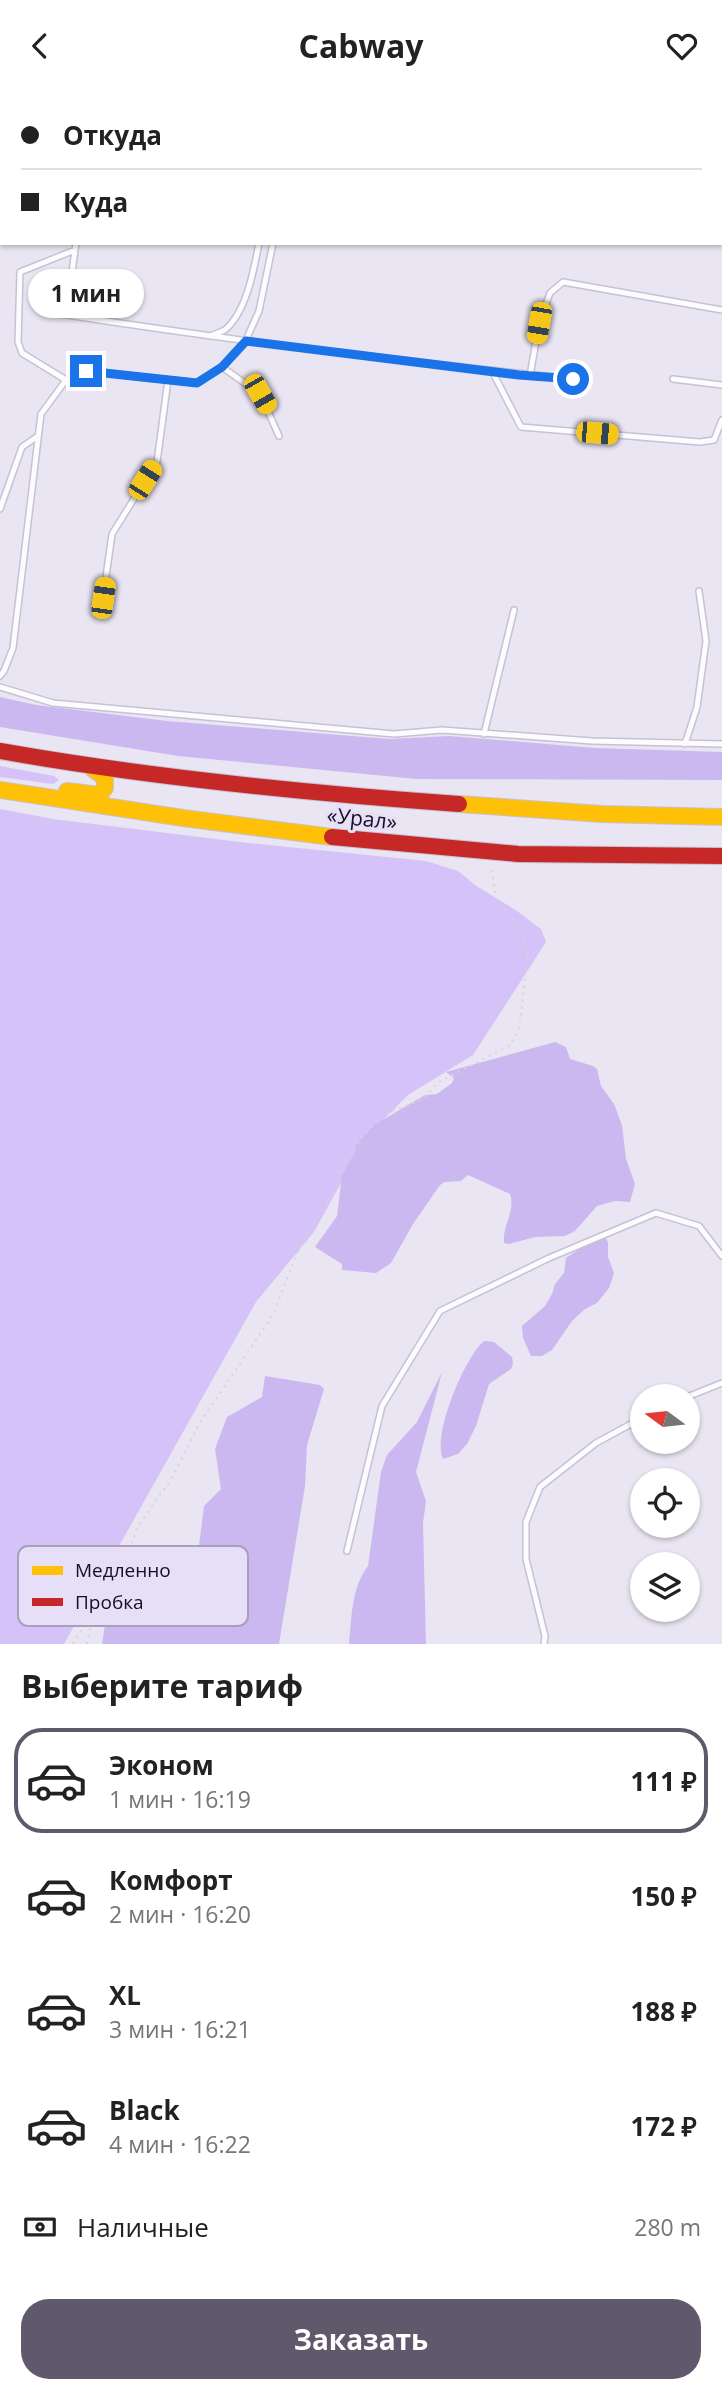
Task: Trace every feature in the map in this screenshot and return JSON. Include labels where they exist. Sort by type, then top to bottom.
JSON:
[{"type":"main road","name":"«Урал»","points":[[0,751],[89,767],[350,796],[602,814],[722,817]]},
{"type":"main road","points":[[26,794],[51,788],[99,795],[105,788],[105,778],[100,772],[89,767]]},
{"type":"main road","name":"«Урал»","points":[[0,790],[132,812],[356,840],[491,852],[722,856]]},
{"type":"lane","points":[[208,337],[226,329],[238,311],[248,291],[259,245]]},
{"type":"lane","points":[[0,675],[13,648],[41,414],[66,380],[86,371],[197,383],[222,367],[246,341],[259,311],[273,245]]},
{"type":"lane","points":[[60,314],[71,279],[76,247]]},
{"type":"lane","points":[[66,380],[22,353],[18,342],[19,284],[20,272],[76,247]]},
{"type":"lane","points":[[530,376],[539,323],[550,293],[563,282],[722,310]]},
{"type":"lane","points":[[40,308],[60,314],[208,337],[530,376],[584,380]]},
{"type":"lane","points":[[222,367],[260,394],[270,411],[279,436]]},
{"type":"lane","points":[[492,371],[521,427],[700,442],[714,440],[722,420]]},
{"type":"lane","points":[[673,379],[722,385]]},
{"type":"lane","points":[[103,598],[112,534],[157,462],[168,380]]},
{"type":"lane","points":[[0,509],[22,447],[38,436]]},
{"type":"lane","points":[[685,744],[697,707],[706,641],[699,591]]},
{"type":"lane","points":[[484,734],[514,610]]},
{"type":"lane","points":[[0,687],[53,703],[394,734],[442,730],[592,741],[722,744]]},
{"type":"lane","points":[[347,1551],[382,1406],[440,1311],[550,1258],[656,1213],[699,1226],[722,1256]]},
{"type":"lane","points":[[700,1392],[722,1383]]},
{"type":"lane","points":[[544,1644],[545,1636],[526,1559],[526,1522],[540,1487],[596,1443],[630,1425]]},
{"type":"path","points":[[131,1546],[137,1528],[173,1476],[199,1424],[273,1315],[304,1240],[332,1198],[343,1164],[362,1137],[383,1115],[421,1100],[439,1082],[509,1046],[519,1030],[528,953],[523,936],[512,917],[497,902],[490,874],[491,852]]},
{"type":"path","points":[[73,1644],[84,1626]]},
{"type":"path","points":[[87,1644],[90,1626]]},
{"type":"shaded area","points":[[0,697],[36,705],[167,721],[389,739],[449,736],[595,748],[722,752],[722,780],[416,779],[178,756],[0,727]]},
{"type":"shaded area","points":[[0,766],[54,776],[59,780],[53,784],[0,777]]},
{"type":"shaded area","points":[[0,809],[53,819],[240,842],[426,861],[458,871],[541,929],[546,942],[473,1055],[408,1095],[367,1136],[314,1232],[256,1302],[119,1546],[18,1546],[18,1626],[74,1626],[64,1644],[0,1644]]},
{"type":"shaded area","points":[[555,1042],[566,1047],[570,1059],[597,1069],[601,1086],[614,1104],[622,1125],[626,1159],[635,1184],[630,1202],[615,1201],[597,1206],[575,1231],[565,1236],[535,1237],[509,1244],[504,1243],[504,1237],[511,1206],[510,1194],[468,1175],[461,1181],[440,1185],[413,1224],[391,1263],[376,1273],[342,1270],[342,1264],[315,1247],[337,1216],[342,1175],[354,1155],[356,1144],[374,1125],[425,1095],[437,1094],[452,1083],[454,1078],[446,1072]]},
{"type":"shaded area","points":[[606,1238],[608,1257],[614,1273],[609,1288],[597,1303],[585,1309],[572,1321],[552,1350],[542,1356],[531,1356],[523,1338],[522,1326],[545,1306],[555,1284],[564,1273],[566,1258],[594,1239]]},
{"type":"shaded area","points":[[484,1341],[494,1342],[512,1357],[511,1369],[489,1384],[476,1426],[467,1444],[458,1454],[443,1459],[442,1433],[452,1398],[468,1363]]},
{"type":"shaded area","points":[[442,1372],[416,1472],[426,1501],[423,1523],[426,1644],[349,1644],[355,1593],[368,1566],[381,1472],[387,1455],[417,1422]]},
{"type":"shaded area","points":[[265,1376],[320,1385],[324,1389],[307,1445],[305,1486],[279,1644],[102,1644],[105,1626],[248,1626],[248,1546],[199,1546],[204,1506],[221,1489],[215,1449],[227,1417],[262,1397]]},
{"type":"traffic: slow","points":[[67,791],[99,795],[105,788],[105,778],[92,768]]},
{"type":"traffic: slow","points":[[0,790],[332,837]]},
{"type":"traffic: slow","points":[[459,804],[602,814],[722,817]]},
{"type":"traffic: jam","points":[[0,751],[229,784],[459,804]]},
{"type":"traffic: jam","points":[[332,837],[518,854],[722,856]]},
{"type":"route","points":[[86,371],[197,383],[222,367],[246,341],[519,375],[573,379]]}]
